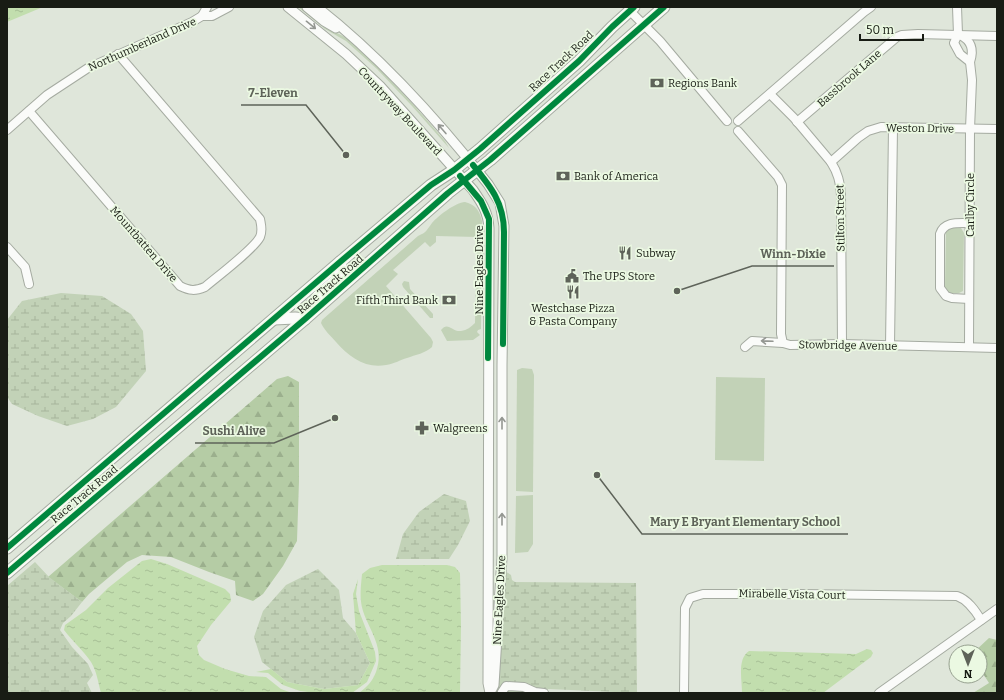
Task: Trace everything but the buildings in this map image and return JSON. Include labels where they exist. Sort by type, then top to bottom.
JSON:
[{"type":"main road","name":"Race Track Road","points":[[7,573],[305,319],[464,180],[496,155],[664,7]]},
{"type":"main road","name":"Race Track Road","points":[[7,548],[431,185],[468,159],[579,61],[632,9]]},
{"type":"main road","points":[[274,319],[305,319],[308,309],[314,301],[339,276],[341,267],[340,262]]},
{"type":"street","name":"Northumberland Drive","points":[[7,130],[47,95],[88,68],[192,22],[202,16],[207,7]]},
{"type":"street","name":"Northumberland Drive","points":[[202,16],[212,16],[229,7]]},
{"type":"street","name":"Countryway Boulevard","points":[[288,7],[346,54],[380,86],[454,170]]},
{"type":"street","points":[[307,7],[331,26],[352,35]]},
{"type":"street","name":"Countryway Boulevard","points":[[317,7],[352,35],[417,99],[468,159]]},
{"type":"street","points":[[738,121],[871,7]]},
{"type":"street","points":[[957,7],[958,34],[954,42],[956,49],[970,62]]},
{"type":"street","points":[[632,9],[727,121]]},
{"type":"street","name":"Bassbrook Lane","points":[[798,122],[897,37],[902,35],[958,34],[997,36]]},
{"type":"street","name":"Carlby Circle","points":[[958,34],[968,40],[972,51],[970,62],[972,80],[970,129],[969,347]]},
{"type":"street","name":"Mountbatten Drive","points":[[29,112],[180,286],[188,290],[197,290],[205,287],[248,250],[260,237],[262,228],[260,218],[118,54]]},
{"type":"street","name":"Stilton Street","points":[[770,94],[798,122],[831,162],[840,181],[842,344]]},
{"type":"street","name":"Weston Drive","points":[[831,162],[868,131],[881,128],[997,129]]},
{"type":"street","points":[[890,346],[893,128]]},
{"type":"street","name":"Stowbridge Avenue","points":[[738,131],[778,177],[782,185],[781,334],[783,343],[790,345],[842,344],[997,348]]},
{"type":"street","name":"Nine Eagles Drive","points":[[468,159],[488,184],[500,203],[504,226],[502,558],[494,685],[490,692]]},
{"type":"street","name":"Nine Eagles Drive","points":[[454,170],[481,201],[489,219],[488,683],[490,692]]},
{"type":"street","points":[[969,223],[951,224],[945,226],[940,234],[940,288],[946,296],[952,298],[969,299]]},
{"type":"street","points":[[7,246],[25,268],[29,284]]},
{"type":"street","points":[[745,347],[752,341],[783,343]]},
{"type":"street","points":[[489,558],[502,558]]},
{"type":"street","name":"Mirabelle Vista Court","points":[[684,693],[685,608],[690,598],[704,594],[957,596],[964,599],[981,620]]},
{"type":"street","points":[[879,693],[997,609]]},
{"type":"street","points":[[490,692],[503,692],[506,686],[524,687],[533,692],[544,693]]},
{"type":"green space","points":[[298,7],[301,7],[329,29],[347,38],[372,61],[411,102],[445,141],[449,148],[377,69],[346,41],[325,29]]},
{"type":"green space","points":[[465,202],[476,208],[482,221],[481,329],[477,332],[480,335],[473,340],[447,341],[441,330],[446,326],[461,331],[469,328],[475,323],[477,237],[436,236],[436,242],[430,247],[425,242],[393,270],[398,274],[386,286],[431,338],[433,342],[432,347],[420,354],[392,364],[379,366],[358,361],[352,357],[326,331],[321,323],[322,320],[418,236],[425,232],[439,216],[452,207]]},
{"type":"green space","points":[[951,228],[961,228],[964,233],[963,291],[959,293],[949,293],[945,289],[946,231]]},
{"type":"green space","points":[[404,281],[409,282],[410,289],[433,314],[433,318],[430,318],[403,287],[402,284]]},
{"type":"green space","points":[[61,293],[102,296],[131,314],[143,331],[146,371],[116,407],[93,419],[67,426],[38,416],[12,404],[7,397],[7,320],[22,301]]},
{"type":"green space","points":[[522,368],[532,369],[534,375],[533,492],[516,491],[517,370]]},
{"type":"green space","points":[[288,376],[299,382],[299,481],[297,541],[283,566],[263,594],[253,601],[236,595],[235,581],[171,557],[142,555],[127,562],[89,594],[82,602],[48,577],[277,379]]},
{"type":"green space","points":[[716,377],[765,378],[764,461],[715,460]]},
{"type":"green space","points":[[444,494],[466,501],[470,521],[449,559],[396,559],[403,534],[419,512]]},
{"type":"green space","points":[[533,495],[533,544],[528,552],[515,553],[516,496]]},
{"type":"green space","points":[[35,562],[49,577],[82,602],[71,616],[63,623],[60,630],[72,647],[88,664],[93,675],[87,683],[92,693],[7,693],[7,586]]},
{"type":"green space","points":[[318,569],[339,590],[343,618],[356,633],[370,663],[358,685],[324,689],[287,682],[262,662],[254,637],[263,611],[286,585]]},
{"type":"green space","points":[[505,571],[511,575],[512,580],[515,582],[636,583],[637,693],[548,689],[547,693],[495,693],[498,688]]},
{"type":"green space","points":[[989,638],[997,640],[997,693],[973,693],[989,683],[988,644],[983,644]]},
{"type":"water","points":[[7,7],[43,7],[7,22]]},
{"type":"water","points":[[151,559],[167,564],[225,589],[230,594],[231,601],[211,625],[197,646],[199,655],[204,660],[225,669],[249,676],[266,677],[281,689],[292,693],[101,693],[96,673],[91,662],[64,630],[65,625],[86,610],[108,588],[142,561]]},
{"type":"water","points":[[382,565],[447,565],[455,567],[460,573],[460,693],[359,693],[369,684],[374,676],[379,655],[376,640],[363,611],[361,601],[362,574],[370,568]]},
{"type":"water","points":[[358,579],[356,594],[359,611],[375,652],[376,661],[367,682],[352,693],[316,693],[300,691],[283,685],[268,673],[256,672],[271,669],[287,682],[324,689],[358,685],[370,663],[356,633],[353,594]]},
{"type":"water","points":[[867,649],[871,650],[873,653],[871,657],[823,693],[742,693],[742,664],[745,655],[749,651],[856,654]]},
{"type":"cycle path","points":[[7,548],[431,185],[454,170],[480,149],[579,61],[634,7]]},
{"type":"cycle path","points":[[7,573],[305,319],[448,193],[490,160],[664,7]]},
{"type":"cycle path","points":[[473,165],[491,188],[502,212],[504,232],[503,344]]},
{"type":"cycle path","points":[[460,176],[481,201],[489,219],[488,358]]},
{"type":"place","name":"Regions Bank","points":[[657,83]]},
{"type":"place","name":"7-Eleven","points":[[346,155]]},
{"type":"place","name":"Bank of America","points":[[563,176]]},
{"type":"place","name":"Subway","points":[[625,253]]},
{"type":"place","name":"The UPS Store","points":[[572,276]]},
{"type":"place","name":"Winn-Dixie","points":[[677,291]]},
{"type":"place","name":"Westchase Pizza & Pasta Company","points":[[573,292]]},
{"type":"place","name":"Fifth Third Bank","points":[[449,300]]},
{"type":"place","name":"Sushi Alive","points":[[335,418]]},
{"type":"place","name":"Walgreens","points":[[422,428]]},
{"type":"place","name":"Mary E Bryant Elementary School","points":[[597,475]]}]
